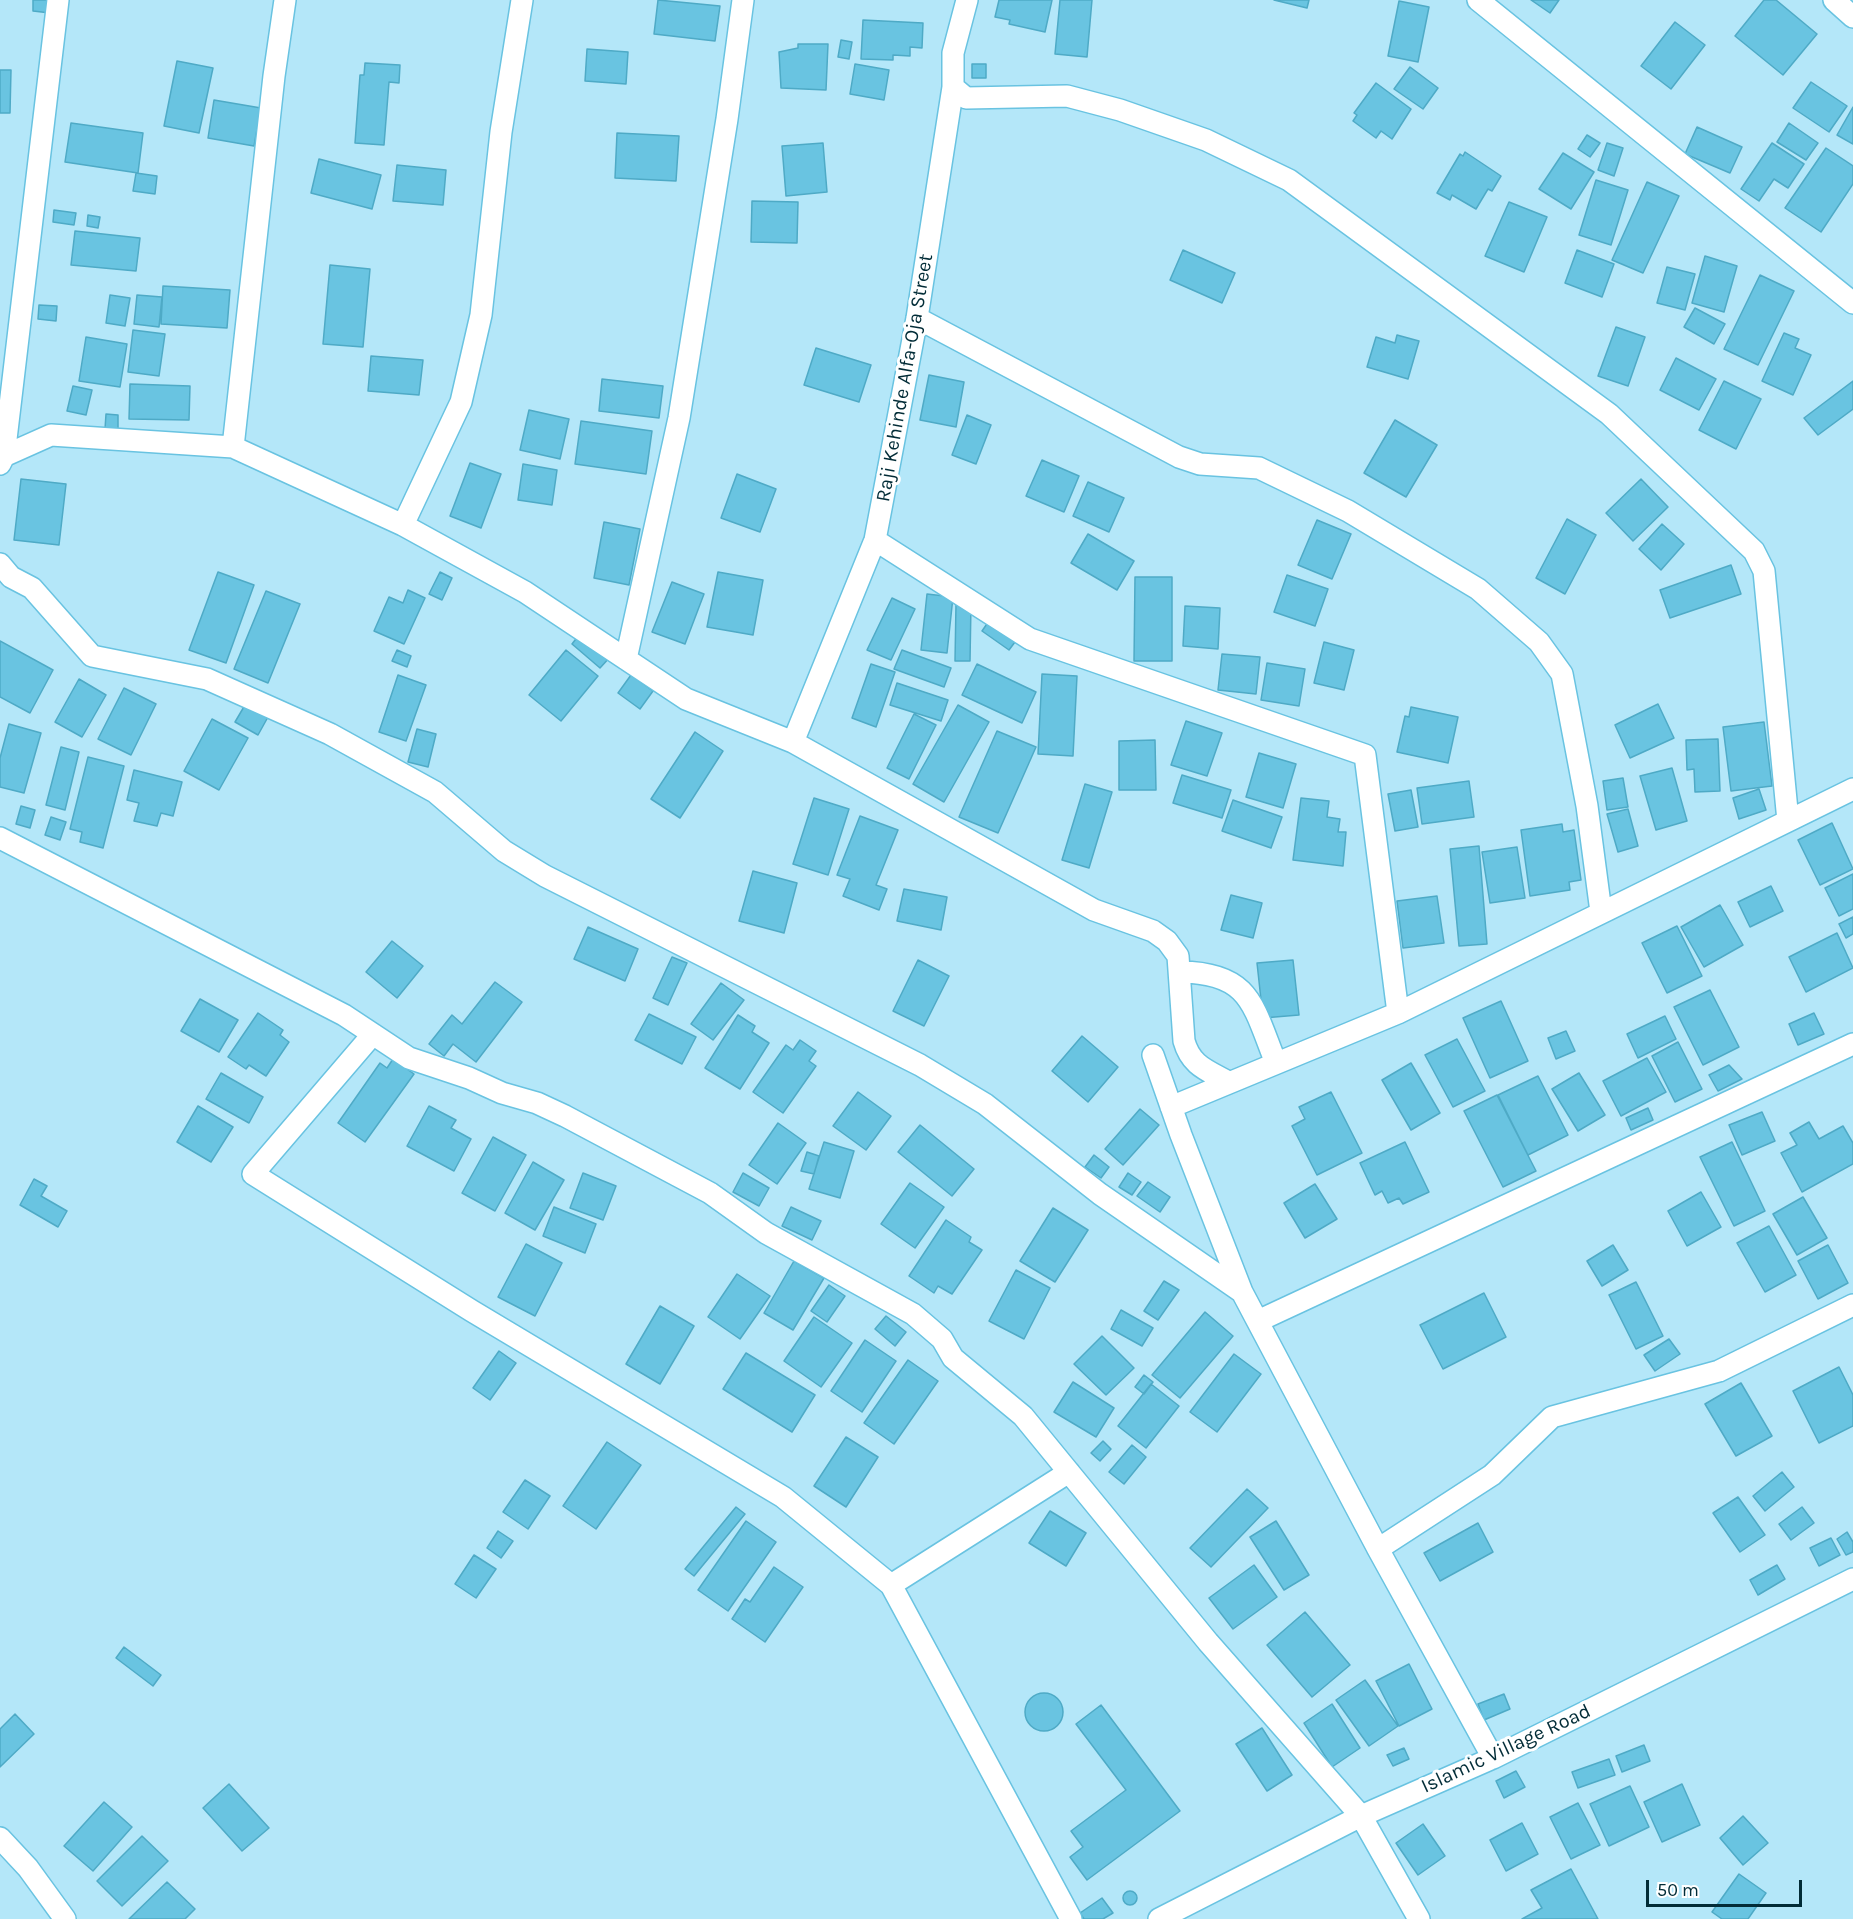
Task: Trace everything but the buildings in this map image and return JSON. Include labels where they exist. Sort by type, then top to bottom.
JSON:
[{"type":"street","points":[[2,460],[58,0]]},
{"type":"street","points":[[233,447],[285,0]]},
{"type":"street","points":[[403,525],[461,402],[481,315],[501,132],[522,0]]},
{"type":"street","points":[[626,659],[679,418],[727,119],[743,0]]},
{"type":"street","name":"Raji Kehinde Alfa-Oja Street","points":[[793,742],[875,540],[917,318],[953,87],[954,53],[967,0]]},
{"type":"street","points":[[1478,0],[1853,303]]},
{"type":"street","points":[[1834,0],[1853,17]]},
{"type":"street","points":[[953,87],[966,98],[1067,96],[1120,110],[1206,140],[1289,180],[1610,414],[1747,543],[1754,551],[1764,571],[1788,821]]},
{"type":"street","points":[[917,318],[1179,457],[1200,464],[1259,468],[1348,511],[1478,590],[1539,642],[1562,674],[1587,806],[1601,912]]},
{"type":"street","points":[[2,460],[51,435],[233,447],[403,525],[525,591],[686,699],[793,742],[1094,910],[1153,931],[1167,940],[1178,956],[1181,972],[1184,1041],[1187,1055],[1194,1062],[1228,1082]]},
{"type":"street","points":[[875,540],[1030,639],[1365,755],[1398,1013]]},
{"type":"street","points":[[0,564],[11,578],[32,588],[92,656],[207,680],[330,734],[435,792],[504,850],[545,876],[920,1065],[985,1104],[1100,1194],[1242,1292]]},
{"type":"street","points":[[1171,1107],[1398,1013],[1853,789]]},
{"type":"street","points":[[0,838],[344,1015],[409,1058],[469,1078],[502,1093],[537,1103],[565,1116],[710,1193],[766,1233],[913,1314],[942,1339],[953,1358],[1023,1416],[1208,1642],[1361,1816],[1419,1919]]},
{"type":"street","points":[[1181,972],[1222,976],[1239,987],[1250,1001],[1276,1063]]},
{"type":"street","points":[[373,1034],[253,1174],[472,1311],[783,1497],[891,1585],[1071,1919]]},
{"type":"street","points":[[1258,1321],[1853,1044]]},
{"type":"street","points":[[1153,1054],[1242,1292],[1378,1549],[1494,1758]]},
{"type":"street","points":[[1378,1549],[1492,1475],[1552,1417],[1719,1371],[1853,1305]]},
{"type":"street","points":[[891,1585],[1069,1472]]},
{"type":"street","name":"Islamic Village Road","points":[[1159,1919],[1361,1816],[1494,1758],[1853,1580]]},
{"type":"street","points":[[0,1838],[28,1868],[65,1919]]}]
